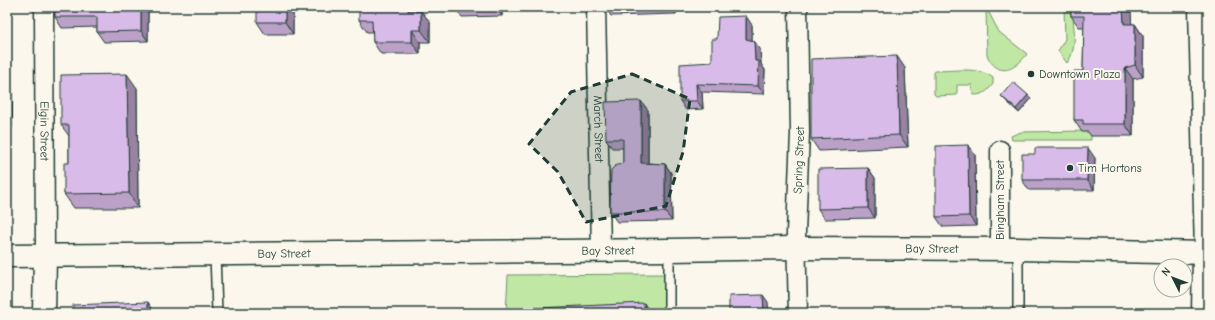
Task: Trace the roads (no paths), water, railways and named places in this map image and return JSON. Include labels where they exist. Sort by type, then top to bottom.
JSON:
[{"type":"main road","name":"Bay Street","points":[[7,256],[796,248],[1009,249],[1206,253]]},
{"type":"main road","points":[[1203,313],[1206,253]]},
{"type":"main road","points":[[44,313],[45,256]]},
{"type":"street","name":"Elgin Street","points":[[44,7],[45,256]]},
{"type":"street","name":"March Street","points":[[596,7],[601,250]]},
{"type":"street","name":"Spring Street","points":[[798,7],[800,133],[796,248],[798,313]]},
{"type":"street","points":[[1198,7],[1206,253]]},
{"type":"street","name":"Bingham Street","points":[[1000,150],[1009,249]]},
{"type":"lane","points":[[1009,249],[1018,313]]},
{"type":"lane","points":[[669,250],[669,313]]},
{"type":"lane","points":[[215,254],[217,312]]},
{"type":"place","name":"Downtown Plaza","points":[[1031,74]]},
{"type":"place","name":"Tim Hortons","points":[[1070,168]]}]
